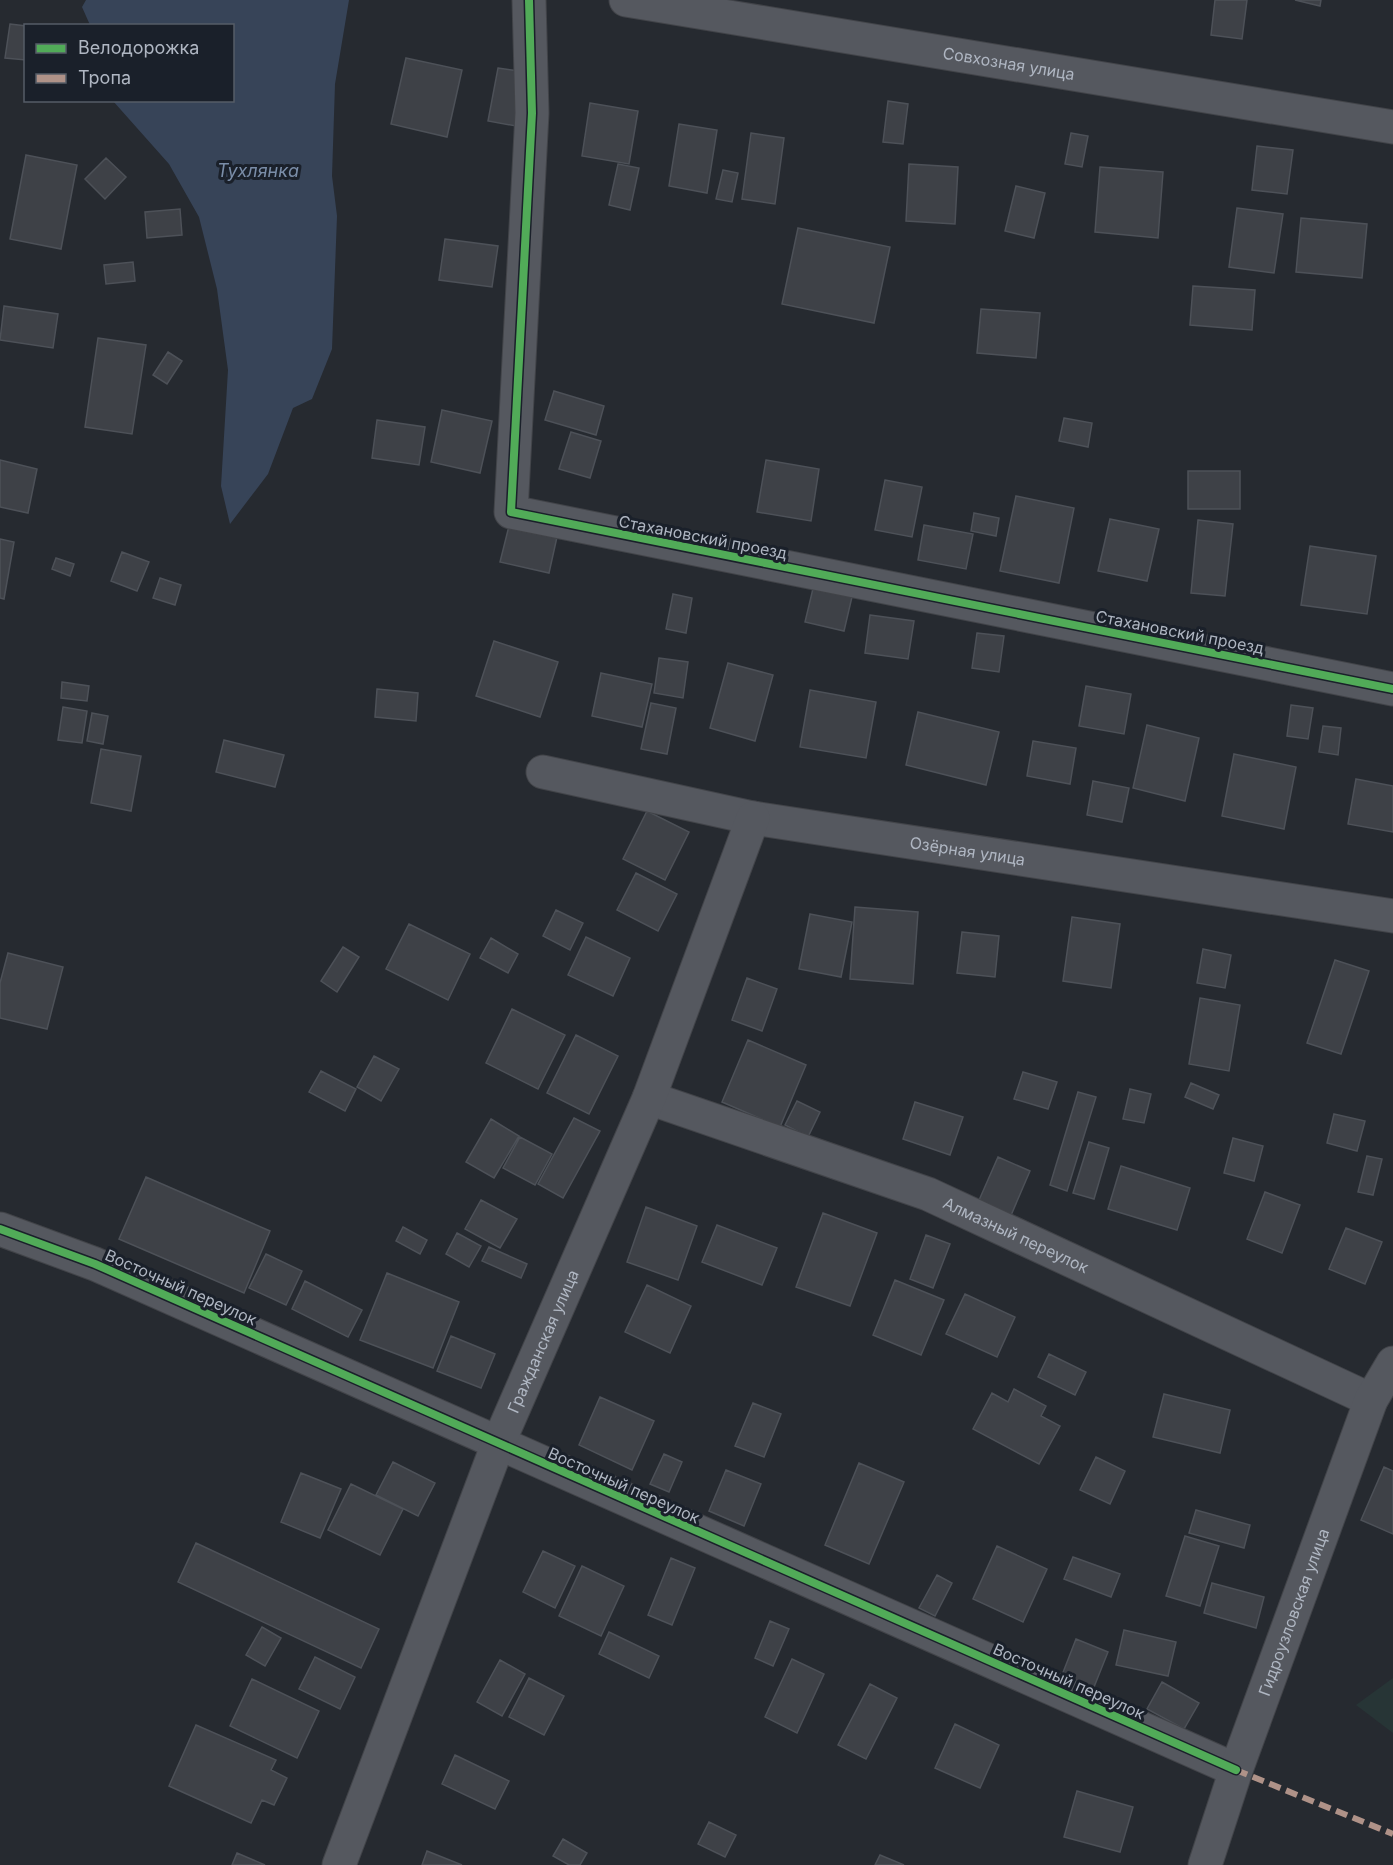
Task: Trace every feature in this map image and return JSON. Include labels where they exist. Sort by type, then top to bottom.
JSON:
[{"type":"street","name":"Стахановский проезд","points":[[529,0],[532,113],[511,512],[1393,688]]},
{"type":"street","name":"Совхозная улица","points":[[626,0],[1393,127]]},
{"type":"street","name":"Озёрная улица","points":[[543,772],[753,818],[1393,916]]},
{"type":"street","name":"Гражданская улица","points":[[339,1865],[498,1444],[649,1098],[753,818]]},
{"type":"street","name":"Алмазный переулок","points":[[649,1098],[928,1194],[1371,1401]]},
{"type":"street","name":"Восточный переулок","points":[[0,1229],[96,1264],[1236,1770]]},
{"type":"street","name":"Гидроузловская улица","points":[[1205,1865],[1236,1770],[1371,1401],[1393,1364]]},
{"type":"shaded area","points":[[1393,1678],[1393,1733],[1356,1705]]},
{"type":"water","name":"Тухлянка","points":[[86,0],[349,0],[335,84],[332,176],[337,216],[332,349],[312,399],[293,408],[268,474],[230,524],[221,486],[228,370],[217,289],[199,217],[169,164],[114,102],[234,102],[234,24],[90,24],[82,7]]},
{"type":"building","points":[[1215,0],[1247,0],[1242,39],[1211,35]]},
{"type":"building","points":[[1295,0],[1321,0],[1320,6]]},
{"type":"building","points":[[10,24],[24,26],[24,60],[5,58]]},
{"type":"building","points":[[406,58],[462,70],[447,137],[391,124]]},
{"type":"building","points":[[498,68],[526,72],[516,126],[488,121]]},
{"type":"building","points":[[888,101],[908,104],[903,144],[883,142]]},
{"type":"building","points":[[590,103],[638,111],[629,164],[582,156]]},
{"type":"building","points":[[679,124],[717,130],[707,193],[669,186]]},
{"type":"building","points":[[751,133],[784,138],[775,204],[742,199]]},
{"type":"building","points":[[1071,133],[1088,136],[1082,167],[1065,164]]},
{"type":"building","points":[[1257,146],[1293,150],[1287,194],[1252,190]]},
{"type":"building","points":[[26,155],[77,165],[61,249],[10,239]]},
{"type":"building","points":[[106,158],[126,177],[105,199],[85,179]]},
{"type":"building","points":[[618,164],[639,168],[630,210],[609,205]]},
{"type":"building","points":[[909,164],[958,167],[955,224],[906,221]]},
{"type":"building","points":[[1100,167],[1163,172],[1158,238],[1095,232]]},
{"type":"building","points":[[723,170],[738,173],[732,202],[716,199]]},
{"type":"building","points":[[1016,186],[1045,193],[1034,238],[1005,231]]},
{"type":"building","points":[[1237,208],[1283,214],[1274,273],[1229,267]]},
{"type":"building","points":[[180,209],[182,235],[147,238],[145,212]]},
{"type":"building","points":[[1301,218],[1367,224],[1362,278],[1296,272]]},
{"type":"building","points":[[798,228],[890,247],[874,323],[782,304]]},
{"type":"building","points":[[445,239],[498,246],[492,287],[439,280]]},
{"type":"building","points":[[133,262],[135,281],[106,284],[104,265]]},
{"type":"building","points":[[1193,286],[1255,290],[1252,330],[1190,325]]},
{"type":"building","points":[[4,306],[58,314],[53,348],[0,340]]},
{"type":"building","points":[[981,309],[1040,313],[1036,358],[977,353]]},
{"type":"building","points":[[98,338],[146,345],[132,434],[85,427]]},
{"type":"building","points":[[168,352],[182,361],[167,384],[153,375]]},
{"type":"building","points":[[554,391],[604,406],[596,435],[545,420]]},
{"type":"building","points":[[442,410],[492,421],[480,473],[431,462]]},
{"type":"building","points":[[1064,418],[1092,423],[1088,447],[1059,441]]},
{"type":"building","points":[[377,420],[425,427],[419,465],[372,458]]},
{"type":"building","points":[[571,432],[601,441],[590,478],[559,469]]},
{"type":"building","points":[[0,460],[37,469],[28,513],[0,507]]},
{"type":"building","points":[[766,460],[819,469],[811,521],[757,512]]},
{"type":"building","points":[[1188,471],[1240,471],[1240,509],[1188,509]]},
{"type":"building","points":[[885,480],[922,487],[912,537],[875,530]]},
{"type":"building","points":[[1016,496],[1074,508],[1059,583],[1000,571]]},
{"type":"building","points":[[974,513],[999,518],[996,536],[971,531]]},
{"type":"building","points":[[1110,519],[1159,529],[1147,581],[1098,571]]},
{"type":"building","points":[[1198,520],[1233,524],[1225,596],[1191,593]]},
{"type":"building","points":[[924,525],[973,534],[966,569],[918,560]]},
{"type":"building","points":[[509,526],[557,537],[549,573],[500,562]]},
{"type":"building","points":[[0,539],[14,542],[4,599],[0,598]]},
{"type":"building","points":[[1310,546],[1376,556],[1367,614],[1301,605]]},
{"type":"building","points":[[122,552],[149,562],[137,591],[111,581]]},
{"type":"building","points":[[56,558],[74,564],[70,576],[52,569]]},
{"type":"building","points":[[816,576],[855,584],[844,631],[805,622]]},
{"type":"building","points":[[160,578],[181,585],[175,605],[153,598]]},
{"type":"building","points":[[673,594],[692,598],[686,633],[666,629]]},
{"type":"building","points":[[870,615],[914,621],[908,659],[865,653]]},
{"type":"building","points":[[977,633],[1004,636],[999,672],[972,668]]},
{"type":"building","points":[[494,641],[558,662],[540,717],[476,696]]},
{"type":"building","points":[[659,658],[688,662],[683,698],[654,693]]},
{"type":"building","points":[[728,663],[773,675],[755,741],[710,728]]},
{"type":"building","points":[[601,673],[652,684],[642,727],[592,716]]},
{"type":"building","points":[[62,682],[89,686],[87,701],[61,698]]},
{"type":"building","points":[[1086,686],[1131,694],[1124,734],[1079,726]]},
{"type":"building","points":[[377,689],[418,693],[416,721],[375,717]]},
{"type":"building","points":[[810,690],[876,702],[866,758],[800,747]]},
{"type":"building","points":[[651,703],[676,708],[667,754],[641,749]]},
{"type":"building","points":[[1291,705],[1313,708],[1308,739],[1287,736]]},
{"type":"building","points":[[63,707],[87,711],[82,743],[58,740]]},
{"type":"building","points":[[918,712],[999,732],[986,785],[906,765]]},
{"type":"building","points":[[92,713],[108,716],[103,744],[87,741]]},
{"type":"building","points":[[1147,725],[1199,738],[1185,801],[1133,788]]},
{"type":"building","points":[[1323,726],[1341,728],[1338,755],[1319,752]]},
{"type":"building","points":[[224,740],[284,755],[275,787],[216,772]]},
{"type":"building","points":[[1033,741],[1076,748],[1070,784],[1027,776]]},
{"type":"building","points":[[101,749],[141,756],[131,811],[91,803]]},
{"type":"building","points":[[1234,754],[1296,767],[1284,829],[1222,816]]},
{"type":"building","points":[[1356,779],[1393,786],[1393,832],[1348,824]]},
{"type":"building","points":[[1093,781],[1129,788],[1122,822],[1087,815]]},
{"type":"building","points":[[647,811],[689,832],[665,880],[623,859]]},
{"type":"building","points":[[636,873],[677,894],[658,931],[617,910]]},
{"type":"building","points":[[855,907],[918,912],[913,984],[850,979]]},
{"type":"building","points":[[556,910],[583,923],[570,950],[543,936]]},
{"type":"building","points":[[810,914],[852,922],[841,977],[799,969]]},
{"type":"building","points":[[1072,917],[1120,924],[1111,988],[1063,981]]},
{"type":"building","points":[[409,924],[470,954],[448,1000],[386,969]]},
{"type":"building","points":[[962,932],[999,936],[995,977],[957,973]]},
{"type":"building","points":[[586,937],[630,958],[613,996],[568,975]]},
{"type":"building","points":[[491,938],[518,954],[508,973],[480,958]]},
{"type":"building","points":[[343,947],[359,957],[337,992],[321,981]]},
{"type":"building","points":[[1203,949],[1231,955],[1225,988],[1197,983]]},
{"type":"building","points":[[8,953],[63,967],[47,1029],[0,1018],[0,983]]},
{"type":"building","points":[[1335,960],[1369,971],[1341,1054],[1307,1043]]},
{"type":"building","points":[[747,978],[777,989],[762,1031],[732,1020]]},
{"type":"building","points":[[1200,998],[1240,1005],[1229,1071],[1189,1064]]},
{"type":"building","points":[[512,1009],[565,1035],[538,1089],[486,1063]]},
{"type":"building","points":[[576,1035],[618,1056],[589,1114],[547,1093]]},
{"type":"building","points":[[748,1040],[806,1065],[780,1127],[722,1102]]},
{"type":"building","points":[[374,1056],[399,1069],[381,1101],[357,1087]]},
{"type":"building","points":[[321,1071],[356,1089],[345,1111],[309,1092]]},
{"type":"building","points":[[1023,1072],[1057,1082],[1048,1109],[1014,1099]]},
{"type":"building","points":[[1191,1083],[1219,1095],[1213,1109],[1185,1097]]},
{"type":"building","points":[[1130,1089],[1151,1094],[1144,1123],[1123,1119]]},
{"type":"building","points":[[1078,1092],[1096,1097],[1067,1191],[1050,1185]]},
{"type":"building","points":[[797,1101],[820,1112],[808,1137],[785,1125]]},
{"type":"building","points":[[915,1102],[963,1117],[950,1155],[903,1139]]},
{"type":"building","points":[[1334,1114],[1365,1121],[1357,1151],[1327,1143]]},
{"type":"building","points":[[574,1118],[600,1131],[563,1198],[538,1184]]},
{"type":"building","points":[[491,1119],[519,1136],[494,1178],[466,1162]]},
{"type":"building","points":[[520,1137],[552,1154],[535,1185],[503,1168]]},
{"type":"building","points":[[1233,1138],[1263,1146],[1254,1181],[1224,1173]]},
{"type":"building","points":[[1089,1142],[1109,1148],[1094,1199],[1073,1193]]},
{"type":"building","points":[[1367,1156],[1382,1159],[1373,1195],[1358,1192]]},
{"type":"building","points":[[998,1157],[1030,1171],[1009,1220],[976,1207]]},
{"type":"building","points":[[1121,1166],[1190,1188],[1177,1230],[1108,1209]]},
{"type":"building","points":[[146,1177],[270,1231],[244,1293],[119,1239]]},
{"type":"building","points":[[1265,1192],[1300,1205],[1282,1253],[1247,1239]]},
{"type":"building","points":[[481,1200],[517,1219],[500,1248],[465,1229]]},
{"type":"building","points":[[646,1207],[697,1226],[678,1280],[627,1262]]},
{"type":"building","points":[[823,1213],[877,1233],[850,1306],[796,1287]]},
{"type":"building","points":[[717,1225],[777,1248],[762,1285],[702,1262]]},
{"type":"building","points":[[403,1227],[427,1240],[420,1254],[396,1241]]},
{"type":"building","points":[[1346,1228],[1382,1242],[1365,1284],[1329,1269]]},
{"type":"building","points":[[457,1233],[481,1246],[469,1267],[446,1254]]},
{"type":"building","points":[[926,1235],[950,1244],[933,1288],[910,1279]]},
{"type":"building","points":[[489,1247],[527,1264],[521,1278],[482,1261]]},
{"type":"building","points":[[266,1254],[302,1271],[286,1305],[249,1288]]},
{"type":"building","points":[[387,1273],[459,1302],[433,1368],[360,1340]]},
{"type":"building","points":[[895,1280],[944,1300],[921,1355],[873,1335]]},
{"type":"building","points":[[305,1281],[362,1310],[348,1337],[292,1309]]},
{"type":"building","points":[[647,1285],[691,1306],[670,1353],[625,1332]]},
{"type":"building","points":[[965,1294],[1015,1317],[997,1357],[946,1334]]},
{"type":"building","points":[[451,1336],[495,1354],[481,1388],[437,1371]]},
{"type":"building","points":[[1049,1354],[1086,1372],[1075,1395],[1038,1377]]},
{"type":"building","points":[[1014,1389],[1046,1406],[1041,1416],[1060,1426],[1039,1464],[973,1429],[992,1393],[1008,1402]]},
{"type":"building","points":[[1164,1394],[1230,1410],[1220,1453],[1153,1437]]},
{"type":"building","points":[[600,1397],[654,1421],[632,1470],[579,1445]]},
{"type":"building","points":[[753,1403],[781,1414],[764,1457],[735,1446]]},
{"type":"building","points":[[664,1454],[682,1462],[669,1492],[650,1484]]},
{"type":"building","points":[[1096,1457],[1125,1471],[1110,1504],[1080,1490]]},
{"type":"building","points":[[393,1462],[435,1483],[418,1516],[376,1495]]},
{"type":"building","points":[[859,1463],[904,1482],[869,1564],[825,1545]]},
{"type":"building","points":[[1384,1467],[1393,1471],[1393,1534],[1361,1520]]},
{"type":"building","points":[[726,1470],[761,1484],[744,1526],[709,1511]]},
{"type":"building","points":[[301,1473],[341,1489],[320,1538],[281,1522]]},
{"type":"building","points":[[351,1484],[403,1509],[380,1555],[328,1530]]},
{"type":"building","points":[[1196,1510],[1250,1525],[1244,1548],[1189,1533]]},
{"type":"building","points":[[1185,1536],[1219,1546],[1200,1606],[1166,1596]]},
{"type":"building","points":[[196,1543],[379,1629],[361,1668],[178,1582]]},
{"type":"building","points":[[997,1546],[1047,1569],[1023,1622],[973,1599]]},
{"type":"building","points":[[543,1551],[575,1566],[555,1608],[523,1592]]},
{"type":"building","points":[[1073,1557],[1120,1574],[1111,1597],[1064,1579]]},
{"type":"building","points":[[671,1558],[695,1568],[672,1625],[648,1615]]},
{"type":"building","points":[[582,1566],[624,1586],[601,1636],[559,1616]]},
{"type":"building","points":[[937,1575],[952,1583],[935,1616],[919,1608]]},
{"type":"building","points":[[1212,1583],[1264,1597],[1256,1628],[1204,1613]]},
{"type":"building","points":[[770,1621],[789,1629],[773,1666],[755,1658]]},
{"type":"building","points":[[262,1627],[281,1638],[265,1666],[246,1655]]},
{"type":"building","points":[[1124,1630],[1176,1642],[1168,1676],[1116,1665]]},
{"type":"building","points":[[609,1632],[659,1656],[649,1678],[599,1654]]},
{"type":"building","points":[[1076,1639],[1108,1652],[1094,1687],[1062,1675]]},
{"type":"building","points":[[315,1657],[355,1677],[340,1709],[299,1689]]},
{"type":"building","points":[[792,1659],[824,1674],[797,1733],[765,1717]]},
{"type":"building","points":[[500,1660],[525,1674],[502,1716],[477,1702]]},
{"type":"building","points":[[529,1678],[564,1696],[544,1735],[509,1717]]},
{"type":"building","points":[[252,1679],[319,1711],[297,1758],[230,1726]]},
{"type":"building","points":[[1162,1682],[1199,1703],[1184,1729],[1147,1709]]},
{"type":"building","points":[[870,1684],[897,1698],[866,1759],[838,1745]]},
{"type":"building","points":[[955,1724],[999,1745],[980,1788],[935,1768]]},
{"type":"building","points":[[196,1725],[276,1760],[271,1770],[287,1778],[274,1805],[262,1800],[251,1823],[169,1786]]},
{"type":"building","points":[[455,1755],[509,1781],[495,1809],[442,1784]]},
{"type":"building","points":[[1077,1791],[1133,1807],[1120,1852],[1064,1837]]},
{"type":"building","points":[[709,1822],[736,1835],[725,1857],[698,1844]]},
{"type":"building","points":[[563,1839],[587,1853],[580,1865],[569,1865],[553,1856]]},
{"type":"building","points":[[427,1851],[462,1865],[422,1865]]},
{"type":"building","points":[[237,1853],[265,1865],[232,1865]]},
{"type":"building","points":[[880,1855],[904,1865],[875,1865]]},
{"type":"marked path","points":[[1236,1770],[1393,1834]]},
{"type":"cycle path","points":[[529,0],[532,113],[511,512],[1393,689]]},
{"type":"cycle path","points":[[0,1229],[95,1264],[1236,1770]]}]
